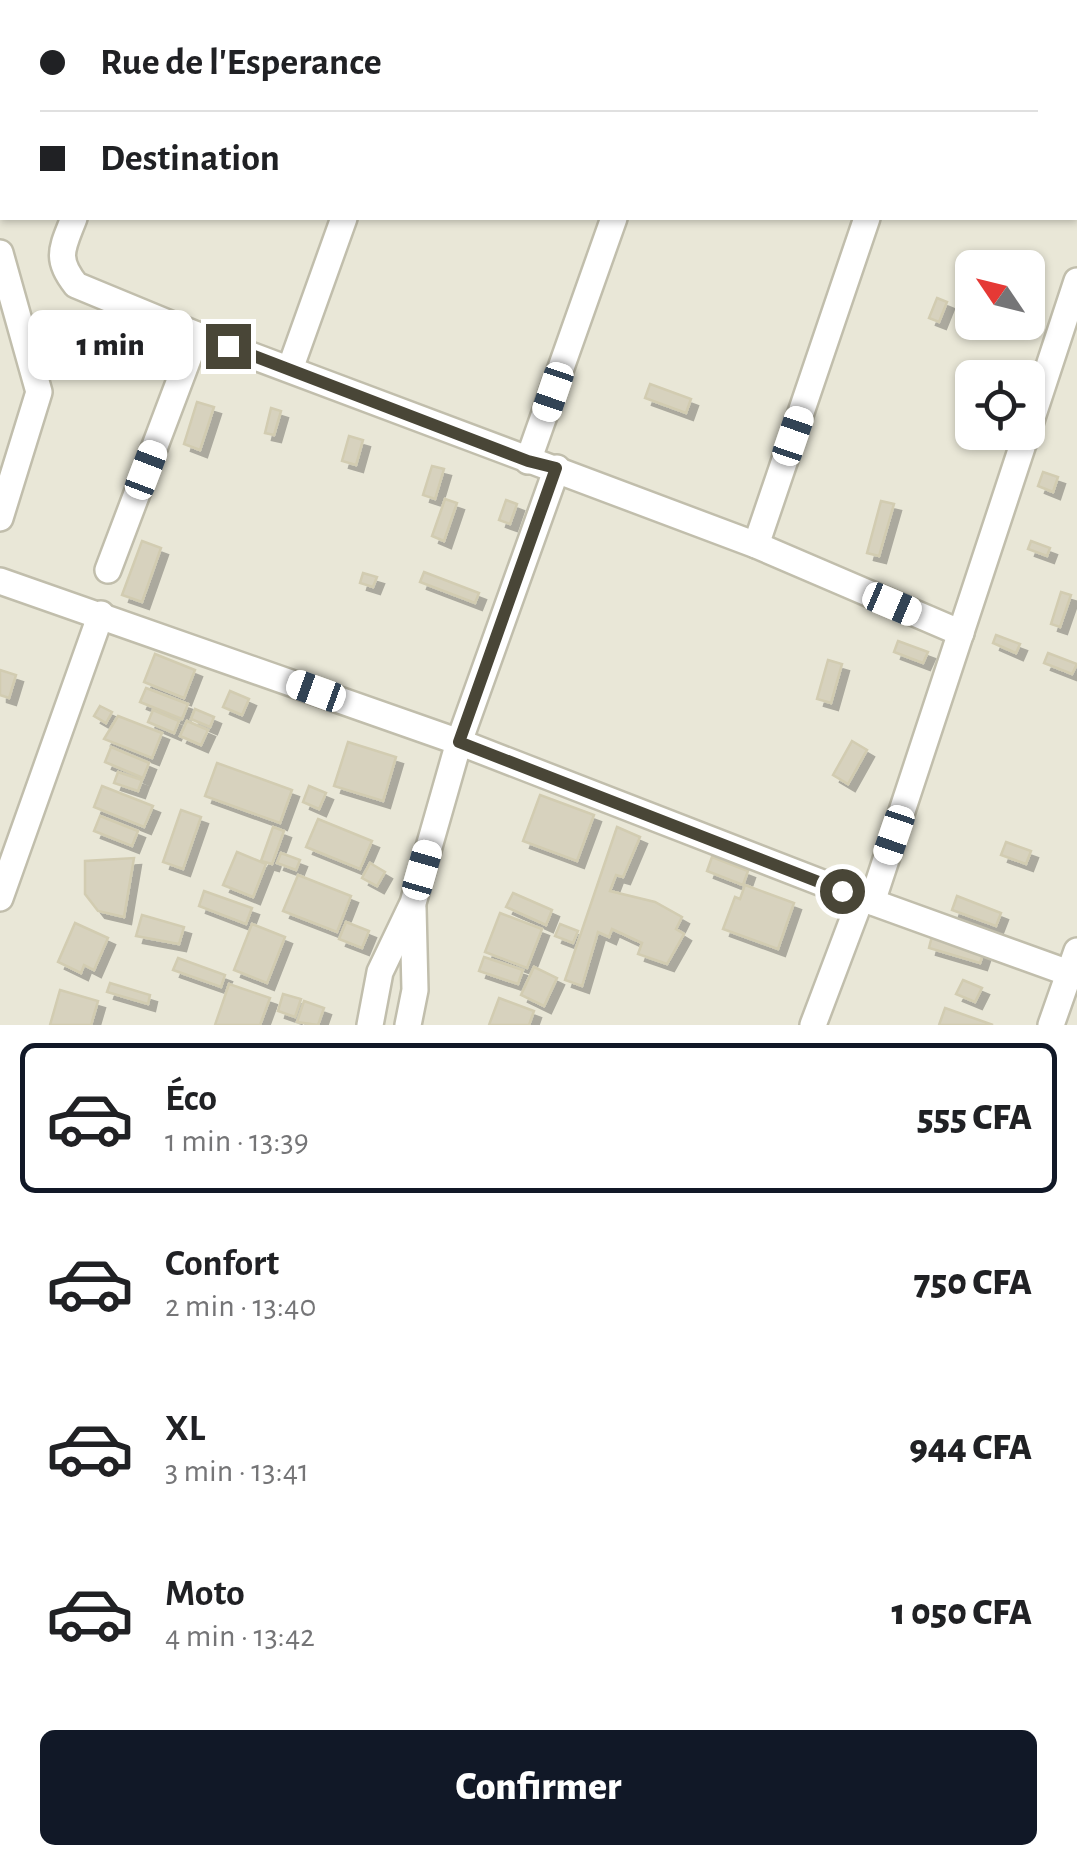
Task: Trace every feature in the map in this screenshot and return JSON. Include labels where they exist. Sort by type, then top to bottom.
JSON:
[{"type":"street","points":[[73,220],[61,254],[64,270],[76,284],[197,335],[756,545],[961,633]]},
{"type":"street","points":[[290,369],[343,220]]},
{"type":"street","points":[[528,461],[613,220]]},
{"type":"street","points":[[756,545],[866,220]]},
{"type":"street","points":[[0,253],[39,392],[0,518]]},
{"type":"street","points":[[1045,378],[1076,288]]},
{"type":"street","points":[[108,570],[197,335]]},
{"type":"street","points":[[813,1025],[866,900],[1021,450]]},
{"type":"street","points":[[370,1025],[380,972],[413,903],[459,742],[556,468]]},
{"type":"street","points":[[0,580],[459,742],[866,900],[1074,967],[1050,1025]]},
{"type":"street","points":[[0,898],[101,614]]},
{"type":"street","points":[[408,1025],[415,990],[413,903]]},
{"type":"shaded area","points":[[0,220],[1077,220],[1077,1025],[0,1025]]},
{"type":"building","points":[[937,298],[947,302],[939,322],[929,318]]},
{"type":"building","points":[[650,384],[691,399],[686,413],[645,398]]},
{"type":"building","points":[[197,402],[214,407],[200,450],[184,444]]},
{"type":"building","points":[[271,408],[281,411],[274,435],[265,433]]},
{"type":"building","points":[[349,436],[363,440],[356,465],[342,461]]},
{"type":"building","points":[[432,466],[444,469],[435,499],[423,495]]},
{"type":"building","points":[[1043,472],[1058,477],[1053,492],[1038,486]]},
{"type":"building","points":[[445,499],[457,503],[444,541],[432,536]]},
{"type":"building","points":[[506,500],[517,504],[510,524],[499,520]]},
{"type":"building","points":[[881,501],[894,504],[879,556],[867,553]]},
{"type":"building","points":[[142,541],[161,548],[142,602],[122,595]]},
{"type":"building","points":[[1031,541],[1050,548],[1047,556],[1028,549]]},
{"type":"building","points":[[424,572],[479,593],[475,603],[420,582]]},
{"type":"building","points":[[363,573],[377,577],[373,587],[360,583]]},
{"type":"building","points":[[1061,592],[1071,595],[1060,627],[1051,624]]},
{"type":"building","points":[[996,635],[1020,644],[1016,653],[993,643]]},
{"type":"building","points":[[898,641],[928,652],[923,663],[894,652]]},
{"type":"building","points":[[1048,653],[1077,664],[1072,674],[1044,663]]},
{"type":"building","points":[[155,654],[195,670],[184,698],[144,682]]},
{"type":"building","points":[[828,660],[842,664],[831,703],[817,699]]},
{"type":"building","points":[[0,670],[16,675],[9,698],[0,695]]},
{"type":"building","points":[[146,688],[188,704],[182,719],[140,702]]},
{"type":"building","points":[[230,691],[249,699],[242,715],[223,707]]},
{"type":"building","points":[[100,706],[112,712],[106,723],[94,716]]},
{"type":"building","points":[[195,709],[214,717],[210,727],[191,719]]},
{"type":"building","points":[[153,710],[179,721],[174,733],[148,722]]},
{"type":"building","points":[[118,716],[162,733],[152,758],[104,739]]},
{"type":"building","points":[[187,721],[208,730],[201,745],[180,736]]},
{"type":"building","points":[[852,741],[867,750],[848,784],[833,775]]},
{"type":"building","points":[[348,742],[396,757],[383,801],[334,786]]},
{"type":"building","points":[[111,747],[149,763],[143,778],[105,762]]},
{"type":"building","points":[[217,763],[292,790],[280,823],[205,796]]},
{"type":"building","points":[[118,772],[142,780],[138,791],[114,783]]},
{"type":"building","points":[[102,786],[153,806],[144,827],[94,807]]},
{"type":"building","points":[[309,786],[326,793],[319,809],[303,802]]},
{"type":"building","points":[[540,795],[594,815],[577,861],[523,841]]},
{"type":"building","points":[[181,810],[201,817],[183,869],[163,862]]},
{"type":"building","points":[[100,816],[138,831],[132,846],[94,831]]},
{"type":"building","points":[[318,819],[372,841],[360,869],[306,847]]},
{"type":"building","points":[[273,827],[284,831],[272,864],[261,861]]},
{"type":"building","points":[[617,827],[640,837],[623,877],[616,875],[610,891],[655,902],[682,917],[676,929],[684,934],[667,964],[638,954],[642,943],[612,929],[609,937],[598,932],[582,986],[565,980]]},
{"type":"building","points":[[1006,842],[1031,851],[1026,864],[1001,855]]},
{"type":"building","points":[[237,852],[266,864],[253,897],[223,885]]},
{"type":"building","points":[[281,853],[300,860],[296,870],[277,863]]},
{"type":"building","points":[[712,857],[748,871],[743,885],[707,871]]},
{"type":"building","points":[[134,858],[124,917],[98,911],[85,894],[85,861]]},
{"type":"building","points":[[370,863],[385,872],[377,886],[362,878]]},
{"type":"building","points":[[298,875],[351,896],[337,932],[283,911]]},
{"type":"building","points":[[745,885],[794,903],[778,949],[723,929],[735,897],[740,899]]},
{"type":"building","points":[[204,891],[252,908],[246,924],[199,906]]},
{"type":"building","points":[[513,893],[552,910],[546,925],[506,907]]},
{"type":"building","points":[[957,896],[1001,913],[996,926],[952,910]]},
{"type":"building","points":[[500,913],[542,929],[527,968],[485,952]]},
{"type":"building","points":[[142,915],[184,927],[179,944],[136,936]]},
{"type":"building","points":[[346,922],[369,931],[362,948],[339,939]]},
{"type":"building","points":[[75,923],[108,938],[94,970],[84,965],[81,973],[58,962]]},
{"type":"building","points":[[252,924],[285,937],[267,983],[234,970]]},
{"type":"building","points":[[560,924],[578,931],[573,943],[555,936]]},
{"type":"building","points":[[932,936],[984,951],[980,963],[929,948]]},
{"type":"building","points":[[484,957],[523,970],[518,984],[479,971]]},
{"type":"building","points":[[178,958],[225,975],[221,987],[173,970]]},
{"type":"building","points":[[534,967],[557,978],[544,1006],[521,995]]},
{"type":"building","points":[[963,980],[982,988],[975,1002],[956,994]]},
{"type":"building","points":[[110,983],[150,995],[148,1004],[107,992]]},
{"type":"building","points":[[229,984],[270,998],[260,1025],[215,1025]]},
{"type":"building","points":[[60,990],[98,1001],[91,1025],[50,1025]]},
{"type":"building","points":[[283,994],[301,999],[295,1017],[278,1011]]},
{"type":"building","points":[[499,998],[534,1011],[529,1025],[489,1025]]},
{"type":"building","points":[[304,1001],[324,1008],[318,1025],[297,1022]]},
{"type":"building","points":[[945,1008],[993,1025],[939,1025]]},
{"type":"route","points":[[228,346],[528,461],[556,468],[459,742],[842,891]]}]
